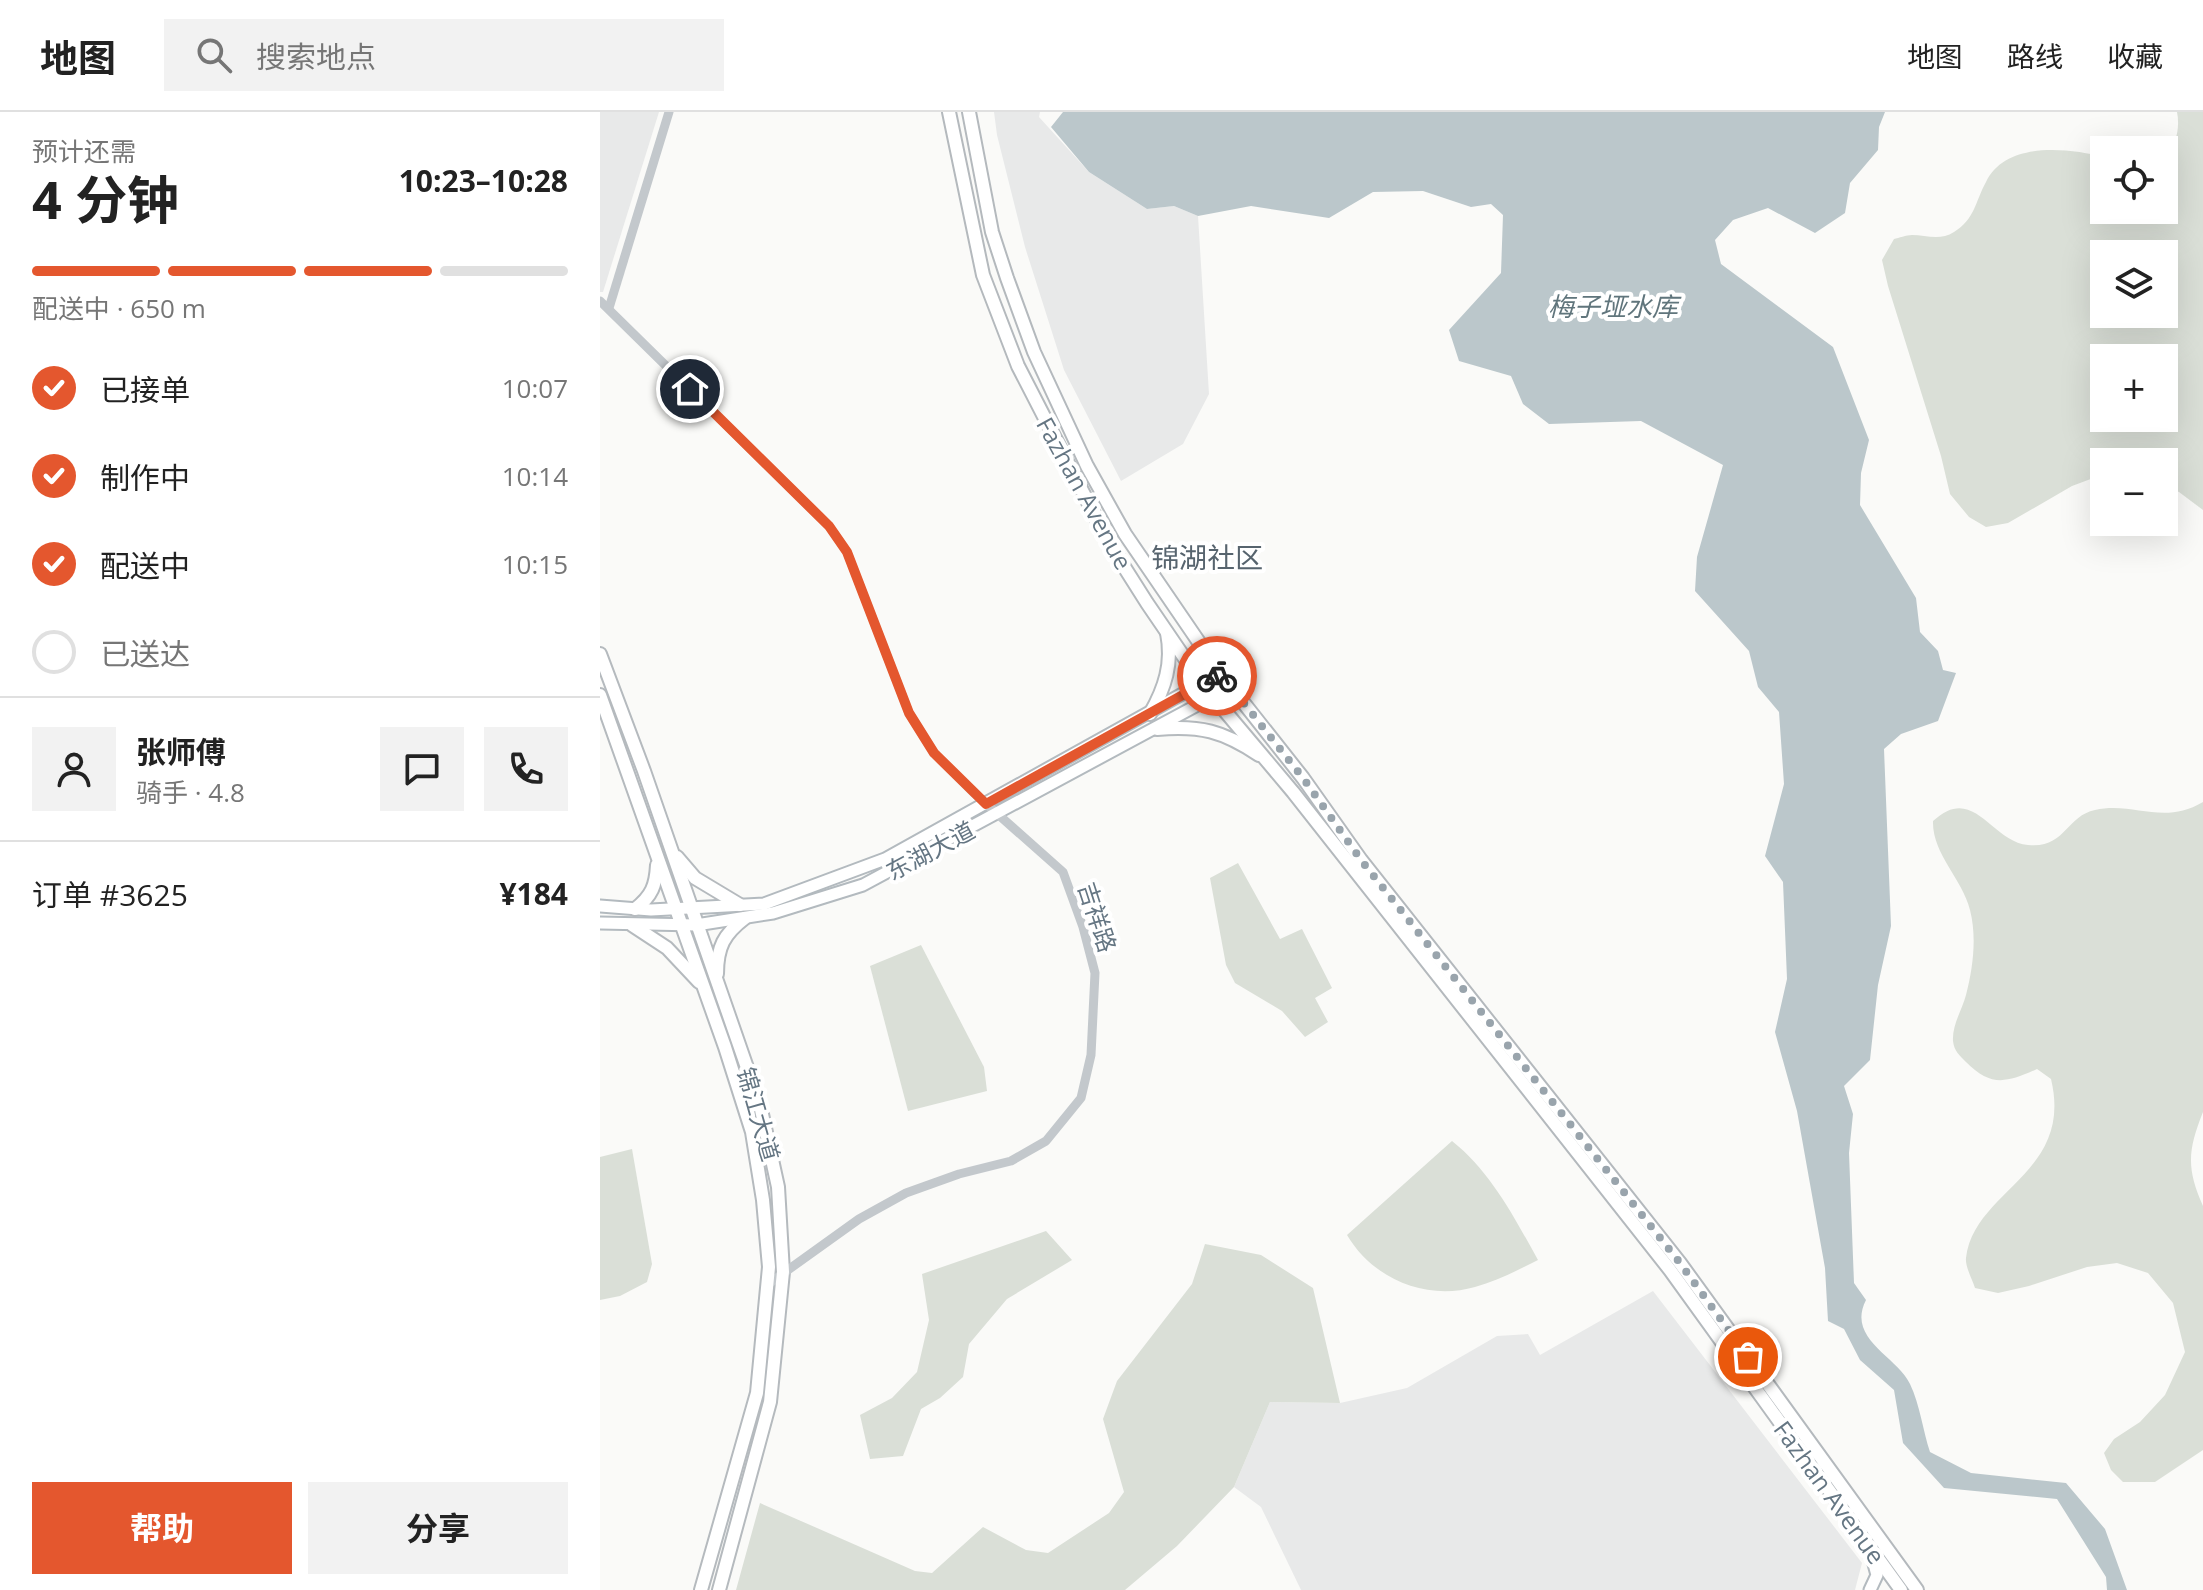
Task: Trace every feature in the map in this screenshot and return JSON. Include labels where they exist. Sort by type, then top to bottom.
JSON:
[{"type":"main road","name":"Fazhan Avenue","points":[[949,112],[983,275],[1018,366],[1109,543],[1167,633],[1213,698],[1265,758],[1670,1270],[1903,1590]]},
{"type":"main road","name":"Fazhan Avenue","points":[[969,112],[992,232],[1034,352],[1087,466],[1125,534],[1220,673],[1303,778],[1361,860],[1680,1263],[1917,1590]]},
{"type":"main road","points":[[1150,714],[1167,678],[1171,651],[1167,633]]},
{"type":"main road","name":"锦江大道","points":[[600,654],[760,1105],[778,1187],[783,1272],[770,1402],[719,1590]]},
{"type":"main road","name":"东湖大道","points":[[600,923],[696,925],[764,904],[885,859],[1220,673]]},
{"type":"main road","name":"东湖大道","points":[[600,906],[773,913],[863,885],[1231,687]]},
{"type":"main road","name":"锦江大道","points":[[600,695],[752,1132],[763,1200],[769,1267],[757,1393],[701,1590]]},
{"type":"main road","points":[[1157,729],[1185,726],[1210,729],[1236,739],[1265,758]]},
{"type":"main road","points":[[671,850],[695,878],[742,911],[717,954],[717,985]]},
{"type":"main road","points":[[635,909],[648,899],[656,885],[658,858]]},
{"type":"main road","points":[[632,925],[667,948],[703,987]]},
{"type":"main road","points":[[1868,1545],[1877,1575],[1870,1590]]},
{"type":"main road","points":[[1903,1590],[1917,1590]]},
{"type":"street","points":[[609,308],[669,112]]},
{"type":"street","name":"吉祥路","points":[[600,301],[829,526],[847,552],[909,713],[934,753],[1063,872],[1083,927],[1095,973],[1091,1055],[1081,1098],[1046,1141],[1011,1161],[959,1174],[906,1193],[859,1219],[767,1285]]},
{"type":"shaded area","points":[[600,112],[659,112],[603,292],[600,292]]},
{"type":"shaded area","points":[[994,112],[1040,112],[1039,117],[1089,172],[1147,209],[1174,206],[1198,216],[1209,394],[1183,444],[1121,481],[1064,370],[1025,247]]},
{"type":"shaded area","points":[[2177,112],[2203,112],[2203,510],[2178,492],[2178,448],[2090,448],[2090,479],[2072,486],[2008,523],[1986,527],[1969,517],[1950,494],[1882,260],[1894,239],[1912,235],[1938,237],[1954,232],[1970,216],[1995,169],[2022,154],[2039,151],[2090,154],[2090,224],[2178,224]]},
{"type":"shaded area","points":[[2203,802],[2203,1112],[2194,1137],[2191,1159],[2194,1181],[2203,1206],[2203,1450],[2155,1482],[2123,1482],[2111,1470],[2104,1453],[2114,1439],[2140,1422],[2165,1395],[2185,1352],[2173,1303],[2148,1273],[2117,1263],[2087,1267],[1998,1293],[1975,1288],[1966,1261],[1973,1235],[1986,1215],[2036,1159],[2049,1137],[2054,1111],[2051,1079],[2037,1069],[2008,1080],[1991,1079],[1975,1070],[1955,1048],[1954,1029],[1971,974],[1973,931],[1966,898],[1937,844],[1933,821],[1947,811],[1960,808],[1982,817],[2015,841],[2040,845],[2058,837],[2085,813],[2095,810],[2122,808],[2175,812]]},
{"type":"shaded area","points":[[1238,863],[1280,939],[1302,929],[1332,988],[1315,998],[1328,1022],[1305,1037],[1282,1011],[1235,983],[1226,965],[1210,878]]},
{"type":"shaded area","points":[[921,945],[984,1067],[987,1091],[908,1111],[870,966]]},
{"type":"shaded area","points":[[1452,1141],[1490,1181],[1538,1260],[1475,1287],[1438,1291],[1402,1283],[1386,1274],[1371,1264],[1347,1235]]},
{"type":"shaded area","points":[[632,1149],[652,1264],[647,1282],[620,1296],[600,1300],[600,1157]]},
{"type":"shaded area","points":[[1046,1231],[1072,1260],[1007,1299],[969,1344],[963,1377],[940,1398],[921,1409],[903,1456],[870,1459],[860,1415],[892,1398],[917,1372],[929,1320],[922,1274]]},
{"type":"shaded area","points":[[1205,1244],[1261,1255],[1313,1288],[1340,1403],[1270,1402],[1234,1487],[1177,1546],[1125,1590],[736,1590],[760,1503],[915,1571],[932,1573],[983,1527],[1026,1550],[1048,1553],[1109,1513],[1124,1492],[1103,1419],[1117,1381],[1192,1284]]},
{"type":"shaded area","points":[[1653,1291],[1862,1563],[1855,1590],[1301,1590],[1261,1507],[1234,1487],[1270,1402],[1340,1403],[1407,1388],[1497,1336],[1528,1334],[1540,1355]]},
{"type":"water","name":"梅子垭水库","points":[[1063,112],[1885,112],[1879,127],[1878,150],[1850,183],[1845,213],[1815,233],[1768,208],[1733,220],[1715,240],[1721,264],[1833,347],[1869,440],[1861,473],[1860,505],[1916,598],[1920,632],[1938,651],[1943,670],[1956,673],[1938,721],[1901,734],[1884,749],[1891,926],[1878,985],[1870,1060],[1844,1086],[1853,1114],[1849,1153],[1854,1283],[1866,1300],[1862,1314],[1868,1336],[1910,1384],[1930,1452],[1971,1473],[2066,1483],[2105,1529],[2127,1590],[2107,1590],[2106,1577],[2057,1499],[1944,1488],[1903,1443],[1894,1390],[1860,1360],[1844,1329],[1828,1321],[1825,1268],[1797,1111],[1775,1032],[1787,979],[1783,882],[1765,856],[1784,784],[1779,712],[1758,687],[1749,651],[1695,591],[1697,557],[1723,465],[1641,421],[1549,424],[1523,404],[1511,376],[1459,361],[1449,330],[1501,273],[1503,215],[1491,204],[1471,207],[1423,191],[1373,192],[1329,218],[1251,206],[1198,216],[1174,206],[1147,209],[1089,172],[1051,127]]},
{"type":"way so far","points":[[1217,676],[1220,673],[1303,778],[1361,860],[1680,1263],[1748,1357]]},
{"type":"district","name":"锦湖社区","points":[[1207,557]]},
{"type":"route","points":[[690,389],[829,526],[847,552],[909,713],[934,753],[986,804],[1217,676]]}]
